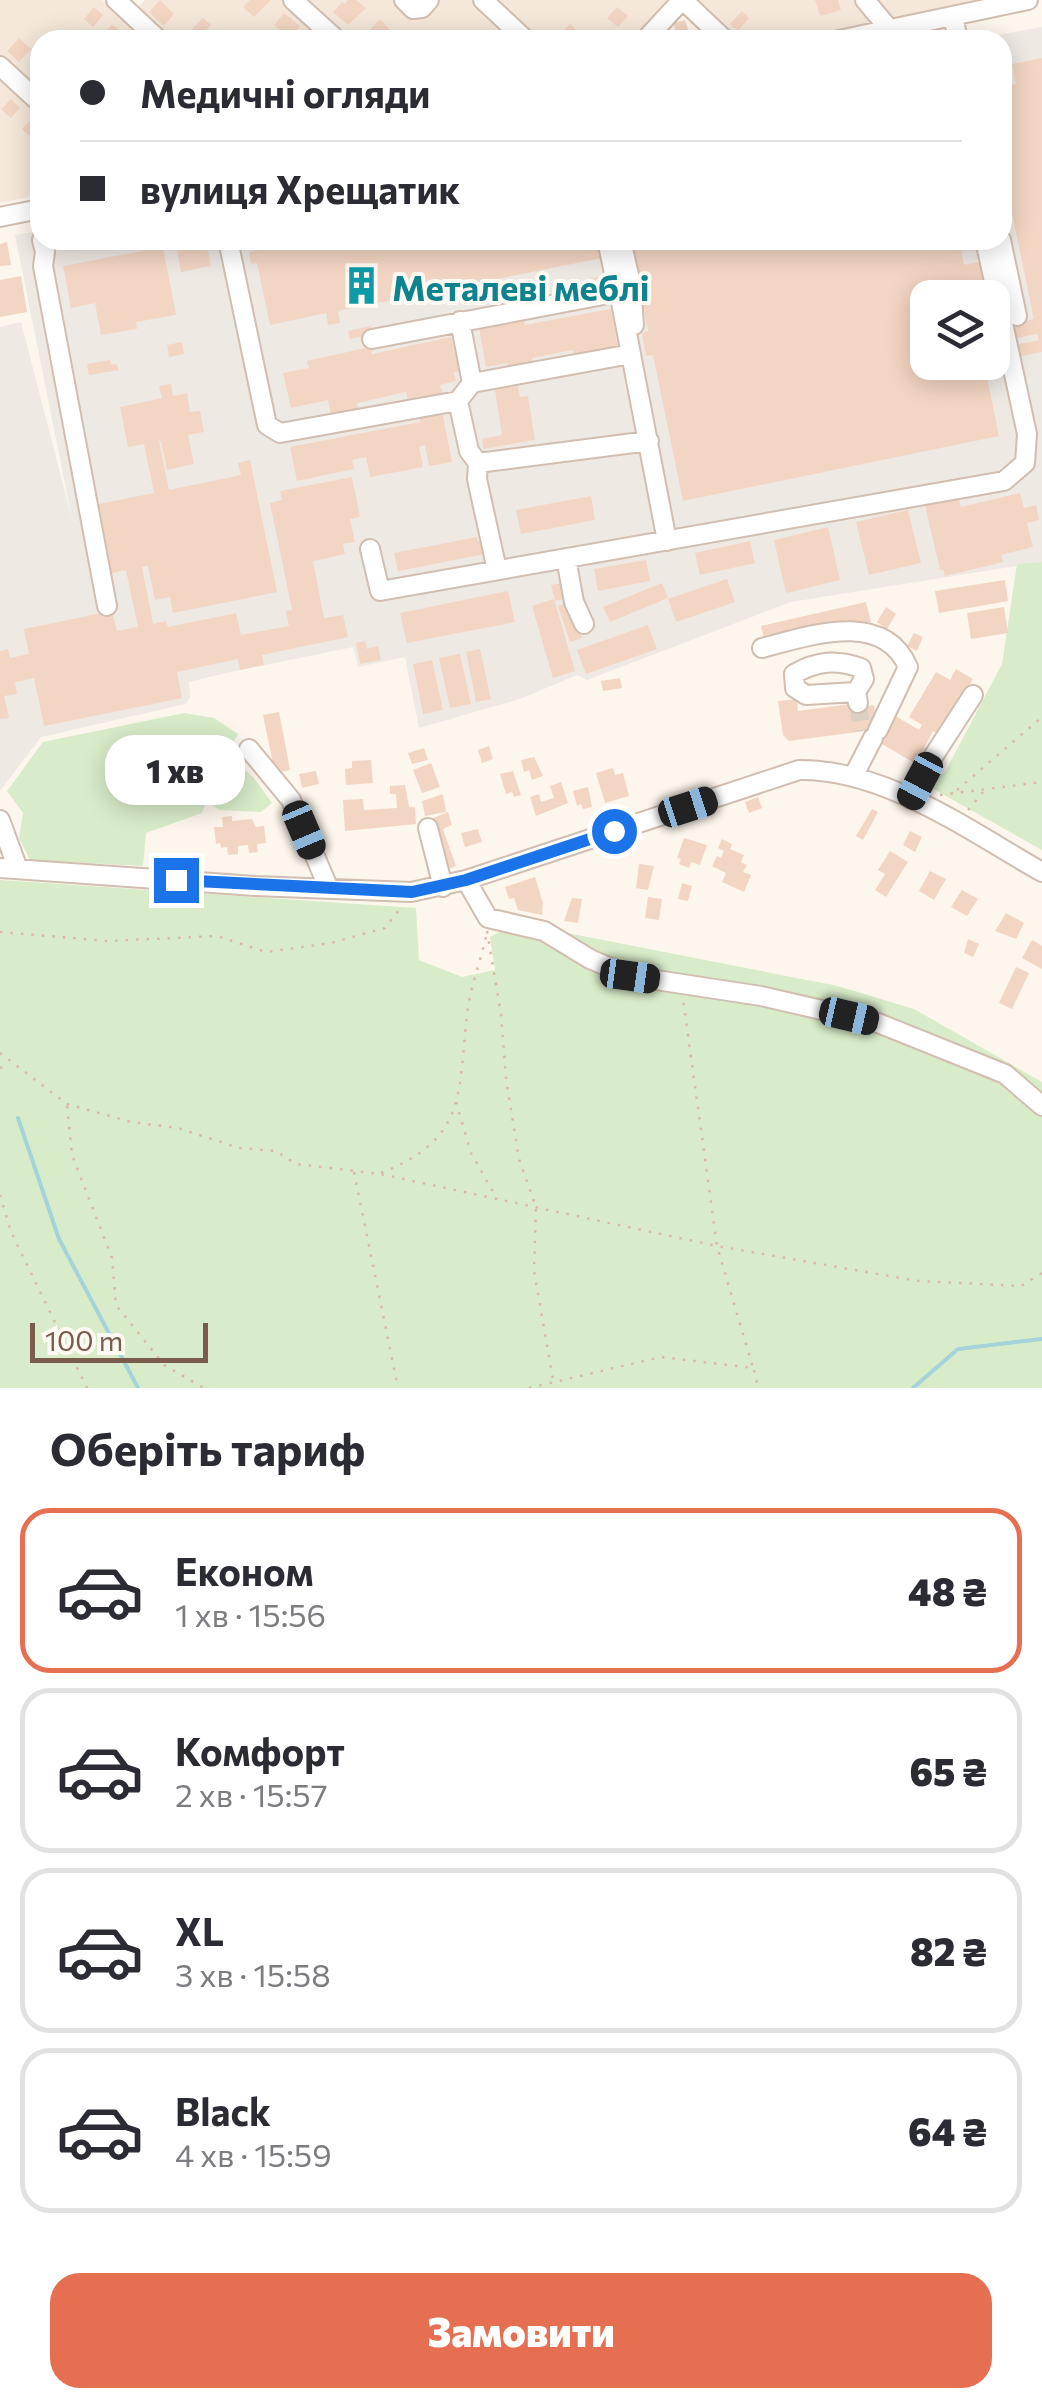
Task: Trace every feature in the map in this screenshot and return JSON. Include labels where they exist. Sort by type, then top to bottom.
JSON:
[{"type":"street","points":[[116,0],[148,30]]},
{"type":"street","points":[[292,0],[326,30]]},
{"type":"street","points":[[404,0],[414,9],[422,8],[428,0]]},
{"type":"street","points":[[483,0],[515,30]]},
{"type":"street","points":[[654,30],[682,0],[714,30]]},
{"type":"street","points":[[865,0],[890,30],[1028,0]]},
{"type":"street","points":[[943,30],[945,18]]},
{"type":"street","points":[[945,18],[952,30]]},
{"type":"street","points":[[0,66],[30,94]]},
{"type":"street","points":[[0,217],[30,211]]},
{"type":"street","points":[[44,250],[44,266],[107,606]]},
{"type":"street","points":[[230,250],[267,425],[280,433],[458,401],[472,382],[631,354]]},
{"type":"street","points":[[609,250],[615,278]]},
{"type":"street","points":[[624,250],[635,317],[627,332]]},
{"type":"street","points":[[370,549],[380,591],[1004,482],[1024,463],[1027,434],[987,250]]},
{"type":"street","points":[[1003,250],[1017,316]]},
{"type":"street","points":[[372,339],[618,292],[667,542]]},
{"type":"street","points":[[460,322],[472,382]]},
{"type":"street","points":[[458,401],[469,451],[478,463],[477,479],[497,570]]},
{"type":"street","points":[[478,463],[649,441]]},
{"type":"street","points":[[566,558],[574,602],[584,624]]},
{"type":"street","points":[[762,648],[836,630],[877,634],[903,655],[908,667],[871,733],[857,769]]},
{"type":"street","points":[[911,799],[973,695]]},
{"type":"street","points":[[248,749],[291,800],[329,889]]},
{"type":"street","points":[[0,820],[9,868],[412,892],[466,880],[798,770],[857,769],[1042,872]]},
{"type":"street","points":[[428,828],[443,886]]},
{"type":"street","points":[[466,880],[488,925],[544,931],[590,959],[630,976],[761,996],[878,1024],[1004,1074],[1042,1106]]},
{"type":"path","points":[[957,790],[1042,717]]},
{"type":"path","points":[[940,795],[1042,782]]},
{"type":"path","points":[[968,810],[986,789]]},
{"type":"path","points":[[0,932],[108,941],[217,936],[266,952],[331,943],[385,928],[412,892]]},
{"type":"path","points":[[380,1174],[414,1160],[450,1125],[463,1070],[467,1009],[488,925]]},
{"type":"path","points":[[488,925],[518,1159],[536,1208],[534,1271],[553,1382]]},
{"type":"path","points":[[680,982],[717,1246],[758,1388]]},
{"type":"path","points":[[0,1053],[67,1104],[130,1122],[178,1128],[239,1148],[276,1151],[296,1164],[380,1174],[717,1246],[918,1282],[1021,1286],[1042,1273]]},
{"type":"path","points":[[0,1068],[12,1064]]},
{"type":"path","points":[[456,1100],[472,1153],[497,1199]]},
{"type":"path","points":[[67,1104],[72,1155],[112,1258],[116,1305],[164,1365],[204,1388]]},
{"type":"path","points":[[354,1171],[398,1388]]},
{"type":"path","points":[[0,1195],[12,1232],[88,1388]]},
{"type":"path","points":[[528,1388],[661,1357],[753,1368]]},
{"type":"shaded area","points":[[0,0],[102,0],[135,30],[30,30],[30,197],[0,203]]},
{"type":"shaded area","points":[[145,0],[479,0],[511,30],[156,30],[135,11]]},
{"type":"shaded area","points":[[491,0],[669,0],[641,30],[522,30]]},
{"type":"shaded area","points":[[688,0],[985,0],[840,30],[720,30]]},
{"type":"shaded area","points":[[1042,27],[1042,562],[791,602],[587,680],[577,675],[520,699],[419,728],[405,657],[358,667],[353,647],[226,673],[189,682],[190,698],[186,704],[41,737],[0,791],[0,327],[21,322],[72,519],[15,235],[30,233],[30,250],[1012,250],[1012,32]]},
{"type":"green space","points":[[1042,562],[1042,850],[928,786],[945,772],[1002,664],[1017,564]]},
{"type":"green space","points":[[184,713],[214,718],[238,734],[226,754],[253,777],[272,803],[261,812],[219,810],[207,800],[202,813],[146,833],[143,866],[30,860],[19,838],[23,813],[7,791],[43,742]]},
{"type":"green space","points":[[0,880],[416,908],[419,960],[462,977],[495,970],[490,937],[516,923],[838,986],[914,1009],[1042,1082],[1042,1388],[0,1388]]},
{"type":"building","points":[[160,0],[174,14],[164,26],[149,12]]},
{"type":"building","points":[[250,0],[271,0],[254,17],[243,7]]},
{"type":"building","points":[[348,0],[356,0],[366,8],[348,25],[333,12]]},
{"type":"building","points":[[815,0],[838,0],[841,10],[820,16]]},
{"type":"building","points":[[94,7],[103,15],[93,27],[84,19]]},
{"type":"building","points":[[617,7],[628,16],[618,27],[607,18]]},
{"type":"building","points":[[742,11],[749,18],[739,30],[730,24]]},
{"type":"building","points":[[284,13],[300,26],[297,30],[280,30],[274,25]]},
{"type":"building","points":[[203,18],[211,25],[206,30],[191,30]]},
{"type":"building","points":[[380,19],[390,30],[370,30]]},
{"type":"building","points":[[685,20],[688,30],[676,30],[673,23]]},
{"type":"building","points":[[19,38],[30,48],[19,62],[7,51]]},
{"type":"building","points":[[1042,58],[1042,352],[1010,358],[1010,346],[1039,340],[1037,334],[1010,339],[1010,324],[1034,319],[1012,213],[1012,85],[1016,84],[1012,64]]},
{"type":"building","points":[[11,99],[20,108],[11,118],[1,109]]},
{"type":"building","points":[[7,242],[11,265],[0,266],[0,244]]},
{"type":"building","points":[[164,250],[176,315],[136,322],[137,329],[101,335],[95,303],[71,308],[63,266]]},
{"type":"building","points":[[177,250],[208,250],[211,266],[181,272]]},
{"type":"building","name":"Металеві меблі","points":[[601,250],[602,258],[492,280],[494,290],[484,292],[482,282],[338,311],[340,323],[328,325],[326,313],[270,325],[257,263],[251,264],[249,252]]},
{"type":"building","points":[[632,250],[961,250],[964,265],[985,261],[989,280],[910,280],[910,380],[988,380],[999,436],[683,501],[653,355],[646,356],[642,333],[648,331]]},
{"type":"building","points":[[21,276],[27,312],[0,317],[0,280]]},
{"type":"building","points":[[602,276],[604,285],[566,293],[565,284]]},
{"type":"building","points":[[544,284],[546,297],[526,300],[525,287]]},
{"type":"building","points":[[611,309],[619,353],[575,361],[573,350],[532,358],[534,366],[509,371],[507,363],[486,367],[479,328],[524,319],[525,325]]},
{"type":"building","points":[[371,326],[373,334],[350,339],[348,331]]},
{"type":"building","points":[[451,337],[459,371],[454,373],[456,381],[440,385],[443,395],[408,402],[406,392],[357,403],[359,414],[332,420],[328,400],[291,408],[283,373],[309,368],[307,361],[370,347],[372,354]]},
{"type":"building","points":[[182,342],[184,354],[169,357],[167,345]]},
{"type":"building","points":[[110,360],[119,370],[89,375],[87,364]]},
{"type":"building","points":[[171,384],[173,396],[187,393],[190,412],[200,411],[204,432],[188,435],[194,464],[167,470],[159,441],[169,490],[241,475],[238,463],[250,460],[277,592],[173,613],[170,597],[155,600],[148,566],[142,567],[153,624],[166,621],[168,627],[236,613],[241,635],[289,626],[286,611],[292,610],[270,503],[282,500],[280,491],[352,477],[360,517],[350,519],[355,542],[343,544],[345,554],[313,561],[324,618],[343,615],[348,637],[262,655],[264,665],[240,670],[238,659],[177,672],[182,698],[44,726],[34,678],[15,682],[17,694],[4,696],[9,718],[0,719],[0,651],[8,649],[10,658],[29,654],[24,629],[112,611],[117,631],[138,627],[126,570],[112,573],[99,504],[154,493],[144,444],[128,447],[120,407],[162,398],[159,386]]},
{"type":"building","points":[[518,386],[520,397],[528,396],[535,440],[483,449],[482,439],[502,435],[495,390]]},
{"type":"building","points":[[442,411],[452,462],[429,466],[425,445],[419,447],[423,467],[370,477],[366,457],[352,460],[354,469],[297,481],[290,447],[420,422],[419,415]]},
{"type":"building","points":[[1020,493],[1024,508],[1036,505],[1039,520],[1027,523],[1033,547],[1001,555],[1003,562],[945,576],[940,570],[925,505],[958,497],[961,507]]},
{"type":"building","points":[[591,496],[595,520],[521,534],[516,510]]},
{"type":"building","points":[[908,510],[921,563],[869,575],[856,522]]},
{"type":"building","points":[[828,527],[840,580],[786,593],[774,540]]},
{"type":"building","points":[[477,537],[485,554],[398,571],[394,553]]},
{"type":"building","points":[[750,541],[755,563],[700,575],[695,553]]},
{"type":"building","points":[[646,560],[650,581],[598,591],[594,569]]},
{"type":"building","points":[[727,579],[735,602],[676,622],[668,599]]},
{"type":"building","points":[[1005,580],[1008,601],[939,613],[935,591]]},
{"type":"building","points":[[566,582],[569,598],[555,601],[551,585]]},
{"type":"building","points":[[662,583],[668,598],[610,622],[603,607]]},
{"type":"building","points":[[508,591],[515,622],[407,643],[400,613]]},
{"type":"building","points":[[554,599],[575,671],[553,678],[532,606]]},
{"type":"building","points":[[570,602],[582,638],[570,642],[558,606]]},
{"type":"building","points":[[866,602],[871,622],[849,627],[848,620],[764,639],[761,626]]},
{"type":"building","points":[[886,607],[896,614],[887,629],[877,622]]},
{"type":"building","points":[[1004,607],[1008,633],[971,639],[967,613]]},
{"type":"building","points":[[648,625],[657,649],[586,674],[577,650]]},
{"type":"building","points":[[914,633],[923,637],[917,651],[907,646]]},
{"type":"building","points":[[365,641],[367,649],[378,646],[381,660],[360,664],[356,643]]},
{"type":"building","points":[[480,649],[491,699],[476,702],[466,652]]},
{"type":"building","points":[[460,654],[471,704],[450,708],[439,658]]},
{"type":"building","points":[[432,660],[443,710],[423,714],[413,664]]},
{"type":"building","points":[[956,669],[973,679],[936,741],[933,731],[916,764],[865,731],[789,741],[783,735],[778,701],[797,699],[798,711],[865,702],[865,706],[874,705],[877,729],[892,714],[919,730],[922,725],[909,717],[936,672],[950,680]]},
{"type":"building","points":[[620,678],[622,688],[603,691],[601,681]]},
{"type":"building","points":[[279,712],[290,770],[275,773],[263,715]]},
{"type":"building","points":[[489,746],[493,759],[482,763],[478,750]]},
{"type":"building","points":[[424,748],[428,760],[412,764],[408,753]]},
{"type":"building","points":[[534,757],[543,776],[532,780],[529,770],[524,772],[521,760]]},
{"type":"building","points":[[371,760],[373,783],[346,785],[345,769],[352,768],[352,761]]},
{"type":"building","points":[[431,763],[440,787],[422,793],[413,770]]},
{"type":"building","points":[[613,768],[615,775],[623,773],[629,796],[605,803],[596,773]]},
{"type":"building","points":[[316,771],[319,784],[302,788],[299,774]]},
{"type":"building","points":[[513,771],[521,795],[514,797],[512,792],[506,794],[500,774]]},
{"type":"building","points":[[561,782],[568,803],[536,816],[530,797],[539,794],[541,802],[554,798],[550,786]]},
{"type":"building","points":[[405,785],[409,807],[415,807],[416,824],[345,831],[343,800],[363,799],[364,810],[397,808],[396,794],[390,794],[390,786]]},
{"type":"building","points":[[588,787],[592,807],[583,809],[581,804],[577,806],[573,791]]},
{"type":"building","points":[[443,794],[446,812],[425,816],[422,801]]},
{"type":"building","points":[[758,797],[762,808],[749,813],[745,802]]},
{"type":"building","points":[[872,809],[878,812],[863,840],[856,836]]},
{"type":"building","points":[[448,812],[452,825],[443,829],[456,866],[446,870],[428,820]]},
{"type":"building","points":[[232,816],[232,821],[252,819],[256,827],[264,826],[266,843],[257,844],[258,852],[249,853],[248,845],[238,846],[238,854],[228,855],[227,847],[216,844],[214,827],[223,827],[222,817]]},
{"type":"building","points":[[478,829],[482,842],[465,847],[461,833]]},
{"type":"building","points":[[910,831],[922,837],[915,852],[903,845]]},
{"type":"building","points":[[684,838],[707,845],[700,865],[691,862],[689,868],[679,864],[681,859],[677,858]]},
{"type":"building","points":[[722,839],[732,844],[730,849],[744,855],[741,862],[747,865],[743,872],[751,875],[744,892],[722,882],[726,873],[712,866],[724,851],[718,848]]},
{"type":"building","points":[[890,851],[908,862],[886,897],[875,890],[885,874],[878,870]]},
{"type":"building","points":[[639,864],[654,866],[648,890],[636,888]]},
{"type":"building","points":[[930,871],[946,879],[934,900],[919,891]]},
{"type":"building","points":[[535,877],[543,903],[542,915],[518,910],[505,887]]},
{"type":"building","points":[[682,883],[692,886],[688,901],[678,899]]},
{"type":"building","points":[[962,890],[978,899],[967,916],[951,907]]},
{"type":"building","points":[[648,897],[662,899],[659,920],[645,918]]},
{"type":"building","points":[[572,898],[582,899],[578,923],[564,921]]},
{"type":"building","points":[[1006,913],[1024,923],[1016,939],[995,931]]},
{"type":"building","points":[[968,939],[979,944],[973,957],[964,953]]},
{"type":"building","points":[[1032,940],[1042,946],[1042,969],[1022,958]]},
{"type":"building","points":[[1016,967],[1029,973],[1012,1009],[999,1003]]},
{"type":"waterway","points":[[18,1118],[59,1239],[138,1388]]},
{"type":"waterway","points":[[913,1388],[958,1349],[1042,1339]]},
{"type":"tunnel","points":[[858,703],[862,731]]},
{"type":"place","name":"Металеві меблі","points":[[362,286]]},
{"type":"route","points":[[176,880],[412,892],[466,880],[614,831]]}]
